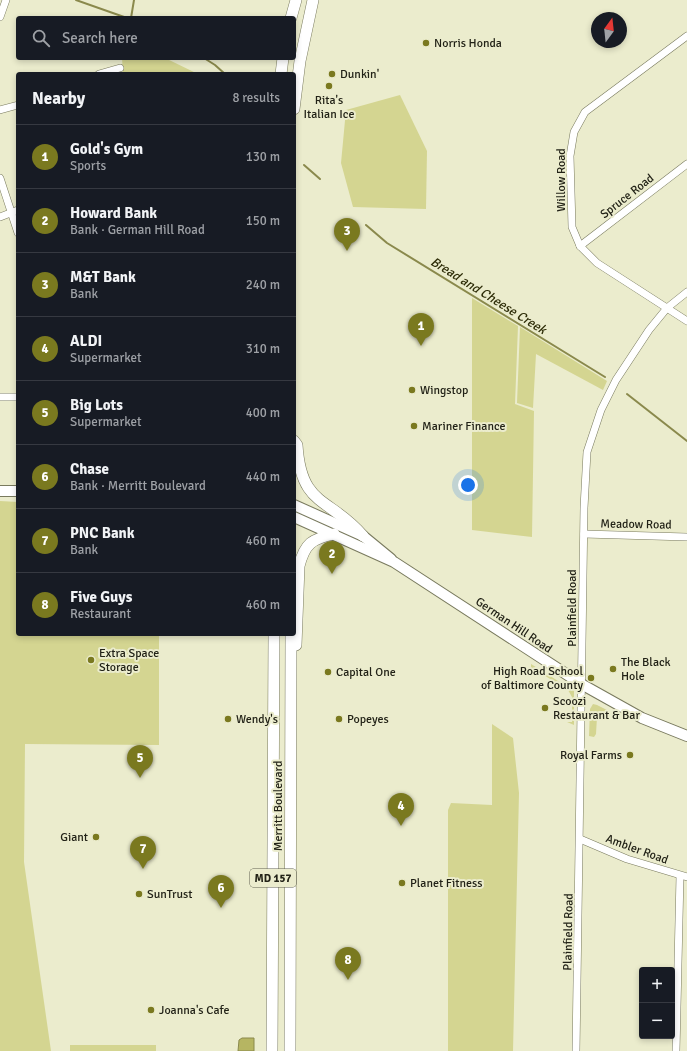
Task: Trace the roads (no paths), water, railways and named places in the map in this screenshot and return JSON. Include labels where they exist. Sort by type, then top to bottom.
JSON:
[{"type":"main road","points":[[292,16],[296,0]]},
{"type":"main road","points":[[296,93],[301,54],[313,0]]},
{"type":"main road","points":[[296,444],[301,477],[311,494],[354,525],[363,536]]},
{"type":"main road","points":[[291,646],[296,646],[299,566],[301,558],[310,542],[334,534]]},
{"type":"main road","name":"Merritt Boulevard","points":[[272,1051],[274,636]]},
{"type":"main road","name":"Merritt Boulevard","points":[[290,1051],[291,636]]},
{"type":"street","points":[[0,17],[6,0]]},
{"type":"street","name":"Willow Road","points":[[687,36],[585,112],[577,123],[570,156],[572,227],[580,246],[597,263],[687,321]]},
{"type":"street","points":[[106,72],[120,68]]},
{"type":"street","points":[[0,110],[16,105]]},
{"type":"street","name":"Spruce Road","points":[[580,246],[687,164]]},
{"type":"street","points":[[0,178],[15,212],[0,217]]},
{"type":"street","name":"Plainfield Road","points":[[576,1051],[583,685],[584,474],[587,452],[596,420],[624,368],[649,330],[667,308],[687,292]]},
{"type":"street","points":[[0,397],[16,397]]},
{"type":"street","points":[[0,491],[16,492]]},
{"type":"street","name":"German Hill Road","points":[[296,506],[363,536],[383,551],[394,562]]},
{"type":"street","name":"German Hill Road","points":[[296,518],[394,562],[583,685],[642,718],[687,736]]},
{"type":"street","name":"Meadow Road","points":[[584,534],[687,537]]},
{"type":"street","name":"Ambler Road","points":[[580,839],[627,859],[684,877]]},
{"type":"street","points":[[676,1051],[684,877]]},
{"type":"waterway","name":"Bread and Cheese Creek","points":[[76,0],[121,16]]},
{"type":"waterway","points":[[131,16],[134,0]]},
{"type":"waterway","name":"Bread and Cheese Creek","points":[[207,60],[223,72]]},
{"type":"waterway","name":"Bread and Cheese Creek","points":[[304,165],[320,179]]},
{"type":"waterway","name":"Bread and Cheese Creek","points":[[366,225],[387,243],[605,377]]},
{"type":"waterway","name":"Bread and Cheese Creek","points":[[627,394],[687,441]]},
{"type":"place","name":"Norris Honda","points":[[426,43]]},
{"type":"place","name":"Dunkin'","points":[[332,74]]},
{"type":"place","name":"Rita's Italian Ice","points":[[329,86]]},
{"type":"place","name":"M&T Bank","points":[[347,251]]},
{"type":"place","name":"Gold's Gym","points":[[421,346]]},
{"type":"place","name":"Wingstop","points":[[412,390]]},
{"type":"place","name":"Mariner Finance","points":[[414,426]]},
{"type":"place","name":"Howard Bank","points":[[332,574]]},
{"type":"place","name":"Extra Space Storage","points":[[91,660]]},
{"type":"place","name":"The Black Hole","points":[[613,669]]},
{"type":"place","name":"Capital One","points":[[328,672]]},
{"type":"place","name":"High Road School of Baltimore County","points":[[591,678]]},
{"type":"place","name":"Scoozi Restaurant & Bar","points":[[545,708]]},
{"type":"place","name":"Wendy's","points":[[228,719]]},
{"type":"place","name":"Popeyes","points":[[339,719]]},
{"type":"place","name":"Royal Farms","points":[[630,755]]},
{"type":"place","name":"Big Lots","points":[[140,778]]},
{"type":"place","name":"ALDI","points":[[401,826]]},
{"type":"place","name":"Giant","points":[[96,837]]},
{"type":"place","name":"PNC Bank","points":[[143,869]]},
{"type":"place","name":"Planet Fitness","points":[[402,883]]},
{"type":"place","name":"SunTrust","points":[[139,894]]},
{"type":"place","name":"Chase","points":[[221,908]]},
{"type":"place","name":"Five Guys","points":[[348,980]]},
{"type":"place","name":"Joanna's Cafe","points":[[151,1010]]}]
